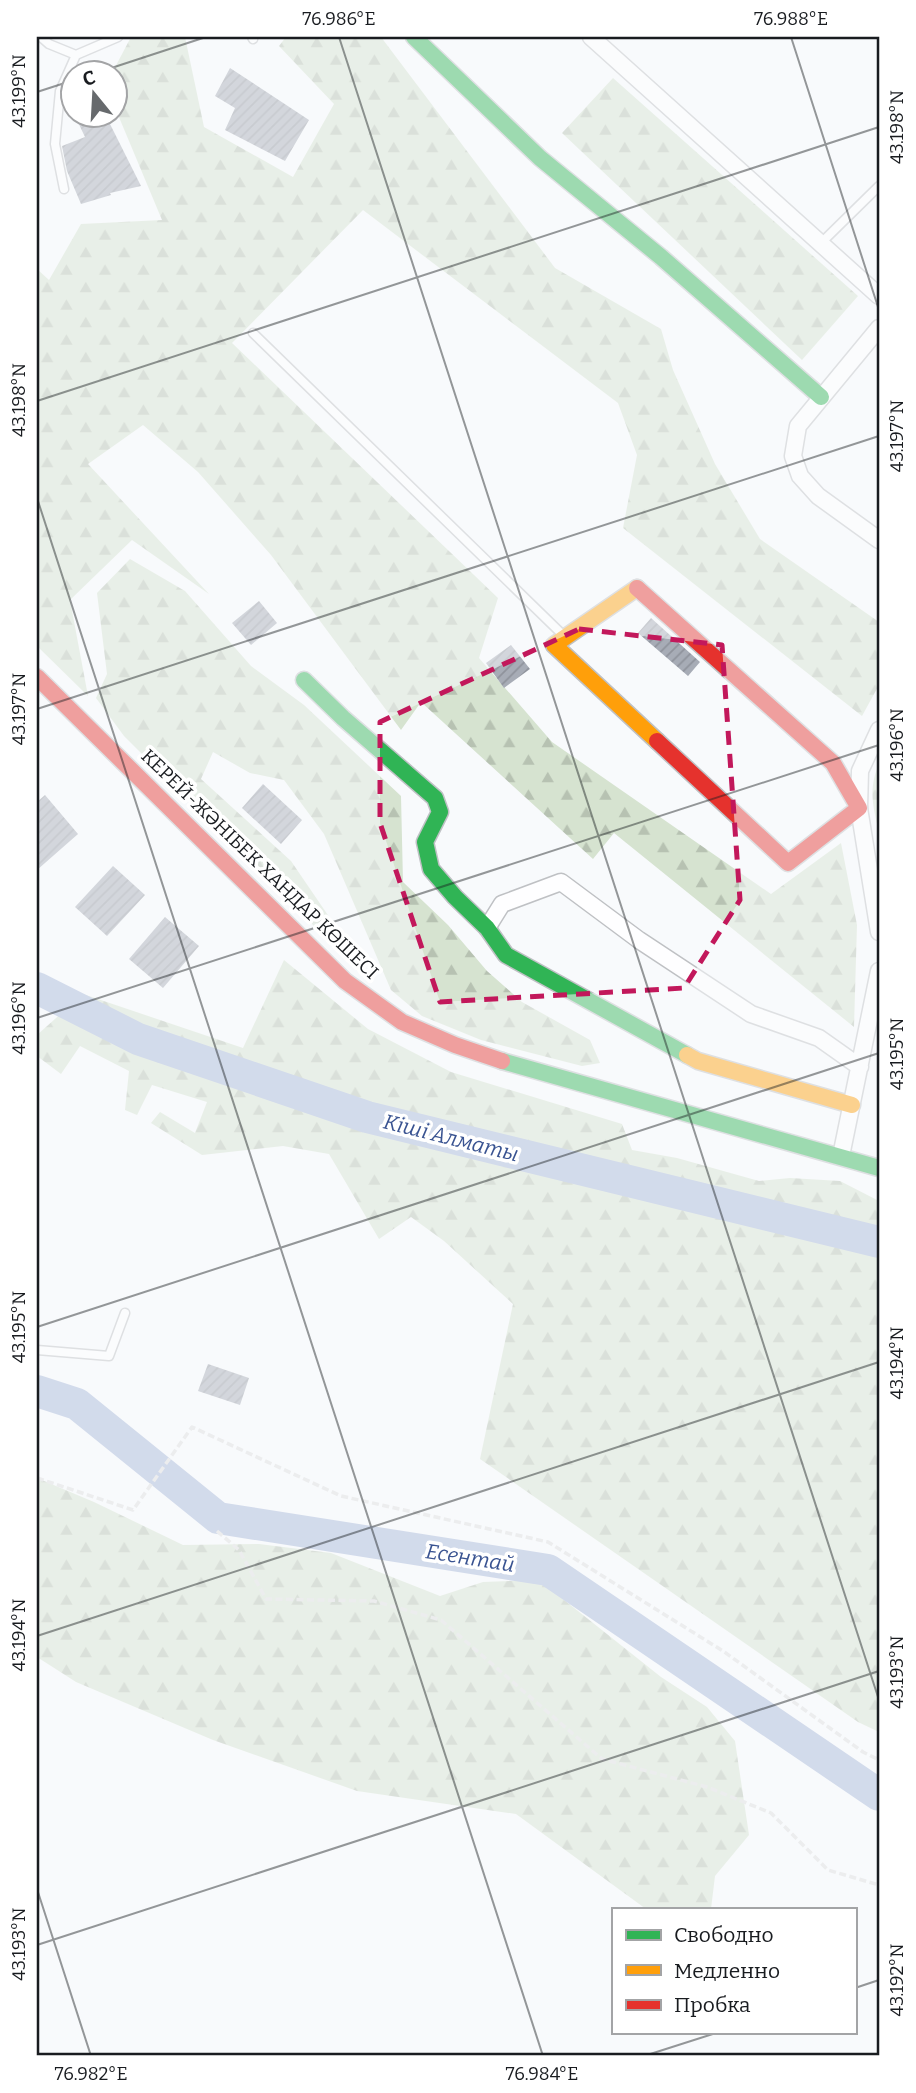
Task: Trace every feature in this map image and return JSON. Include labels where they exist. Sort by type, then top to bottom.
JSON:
[{"type":"street","points":[[414,37],[540,158],[661,257],[821,397]]},
{"type":"street","points":[[592,37],[879,296]]},
{"type":"street","points":[[879,328],[798,426],[793,456],[800,476],[818,496],[879,540]]},
{"type":"street","points":[[638,588],[833,763],[859,808],[788,863],[554,645],[638,588]]},
{"type":"street","name":"КЕРЕЙ-ЖӘНІБЕК ХАНДАР КӨШЕСІ","points":[[37,677],[345,981],[402,1022],[504,1062],[879,1168]]},
{"type":"street","points":[[304,680],[435,799],[440,812],[425,842],[431,869],[455,898],[487,928],[506,955],[698,1061],[852,1105]]},
{"type":"street","points":[[879,730],[860,771],[859,808],[879,932]]},
{"type":"street","points":[[487,928],[502,904],[561,882],[639,940],[751,1014],[819,1038],[860,1068]]},
{"type":"street","points":[[841,1156],[879,971]]},
{"type":"lane","points":[[41,37],[49,44],[76,55]]},
{"type":"lane","points":[[64,189],[55,144],[60,91],[76,55],[118,37]]},
{"type":"lane","points":[[820,244],[879,186]]},
{"type":"lane","points":[[253,333],[565,637]]},
{"type":"lane","points":[[37,1350],[109,1356],[125,1313]]},
{"type":"path","points":[[37,1478],[134,1510],[192,1427],[341,1496],[548,1542],[723,1651],[863,1752],[879,1760]]},
{"type":"path","points":[[217,1531],[239,1550],[266,1599],[374,1601],[442,1620],[601,1759],[707,1787],[771,1814],[828,1870],[879,1885]]},
{"type":"highlighted area","points":[[579,629],[722,645],[740,900],[684,988],[440,1002],[380,823],[380,722]]},
{"type":"green space","points":[[131,37],[185,37],[204,127],[293,177],[334,104],[279,46],[286,37],[381,37],[555,268],[661,329],[673,370],[715,464],[760,539],[879,622],[879,685],[862,716],[623,528],[637,455],[618,403],[363,210],[232,343],[498,598],[479,658],[552,742],[771,894],[841,843],[857,925],[854,1027],[614,833],[593,859],[421,702],[401,730],[271,555],[198,472],[143,425],[88,464],[209,594],[132,540],[70,600],[88,696],[37,646],[37,269],[49,280],[81,224],[162,220],[124,130],[130,130],[130,60],[119,60]]},
{"type":"green space","points":[[613,78],[858,296],[802,360],[562,133]]},
{"type":"green space","points":[[130,559],[185,591],[251,666],[304,705],[401,796],[403,882],[448,925],[487,971],[522,1002],[590,1040],[600,1063],[582,1066],[481,1040],[422,1016],[391,990],[324,834],[284,780],[250,773],[213,752],[201,779],[291,861],[351,949],[353,965],[124,736],[96,698],[107,674],[97,593]]},
{"type":"green space","points":[[879,764],[879,832],[873,806],[873,790]]},
{"type":"green space","points":[[284,960],[368,1029],[451,1072],[622,1124],[632,1150],[677,1158],[759,1181],[790,1178],[840,1181],[879,1201],[879,1732],[858,1722],[480,1459],[513,1304],[444,1241],[411,1217],[379,1239],[329,1154],[283,1146],[202,1155],[151,1123],[160,1112],[195,1133],[207,1102],[152,1085],[137,1115],[125,1110],[129,1071],[80,1046],[61,1074],[37,1056],[37,1035],[83,994],[243,1048]]},
{"type":"green space","points":[[37,1478],[183,1545],[259,1544],[331,1553],[440,1596],[483,1582],[539,1580],[661,1677],[707,1707],[735,1741],[749,1835],[715,1876],[711,1908],[645,1908],[516,1814],[357,1791],[213,1740],[76,1682],[37,1657]]},
{"type":"building","points":[[230,68],[309,120],[285,161],[225,130],[235,108],[215,96]]},
{"type":"building","points":[[82,130],[113,130],[141,186],[110,193],[111,195],[81,204],[67,171],[62,146],[85,137]]},
{"type":"building","points":[[259,601],[277,623],[251,645],[232,623]]},
{"type":"building","points":[[651,618],[700,662],[688,676],[638,633]]},
{"type":"building","points":[[511,645],[530,669],[504,688],[486,663]]},
{"type":"building","points":[[263,784],[302,820],[281,844],[242,808]]},
{"type":"building","points":[[45,795],[78,834],[37,870],[37,802]]},
{"type":"building","points":[[113,866],[145,895],[107,936],[75,907]]},
{"type":"building","points":[[165,917],[199,946],[163,988],[129,959]]},
{"type":"building","points":[[208,1364],[249,1378],[240,1405],[198,1391]]},
{"type":"waterway","name":"Кіші Алматы","points":[[37,988],[138,1039],[367,1117],[879,1242]]},
{"type":"waterway","name":"Есентай","points":[[37,1391],[77,1404],[218,1518],[548,1570],[879,1795]]},
{"type":"traffic: fast","points":[[414,37],[540,158],[661,257],[821,397]]},
{"type":"traffic: fast","points":[[304,680],[343,718],[435,798],[440,812],[425,842],[431,869],[487,928],[506,955],[687,1055]]},
{"type":"traffic: fast","points":[[502,1061],[879,1168]]},
{"type":"traffic: slow","points":[[637,588],[554,645],[657,741]]},
{"type":"traffic: slow","points":[[687,1055],[698,1061],[852,1105]]},
{"type":"traffic: jam","points":[[637,588],[833,763],[859,808],[788,863],[657,741]]},
{"type":"traffic: jam","points":[[37,677],[345,981],[402,1022],[455,1045],[502,1061]]}]
